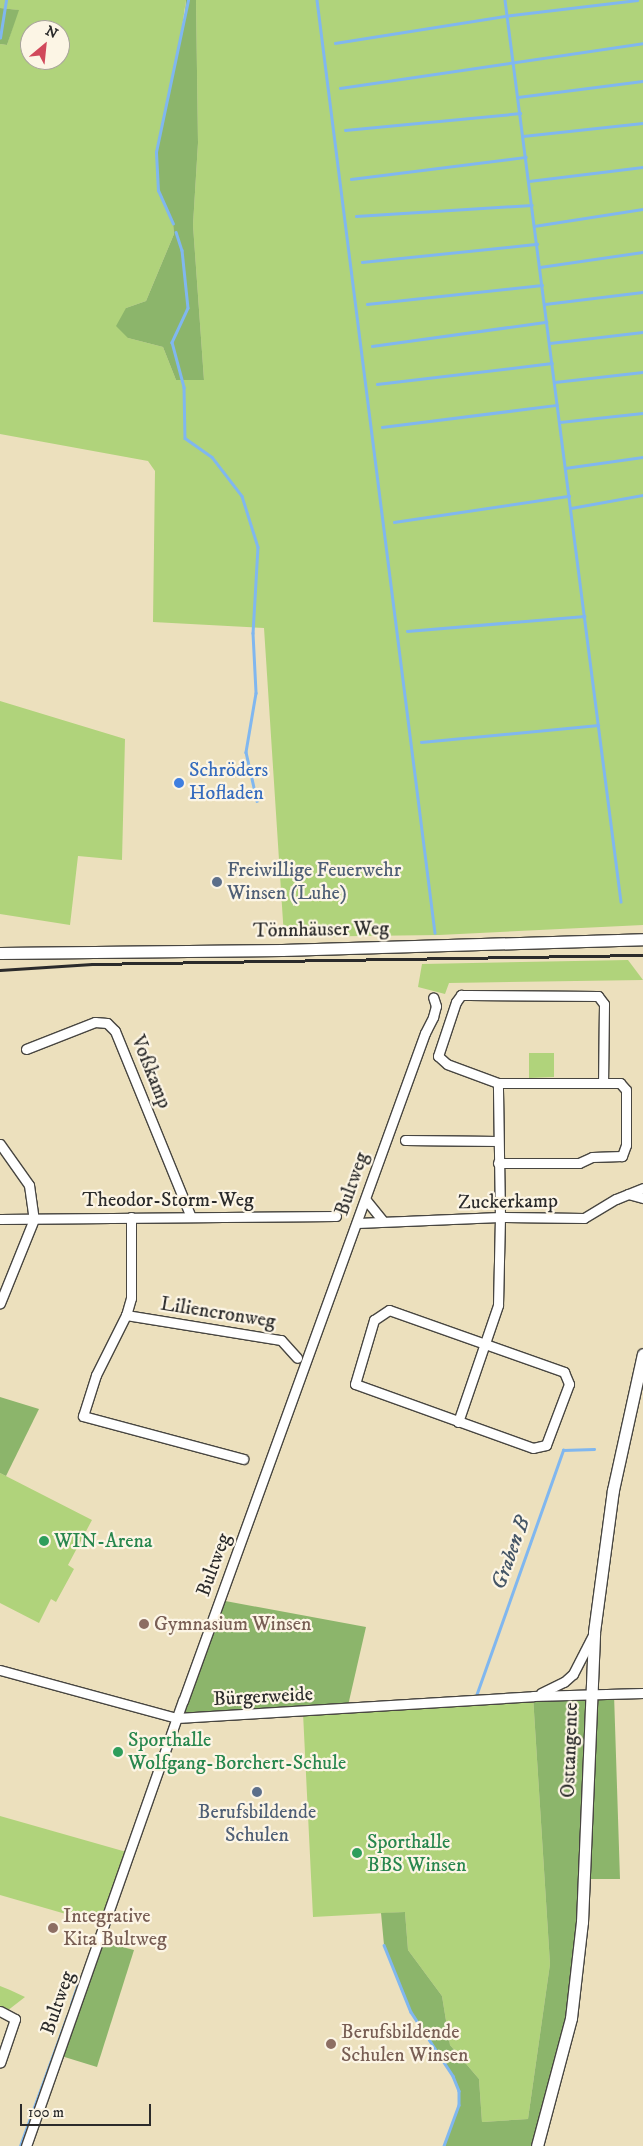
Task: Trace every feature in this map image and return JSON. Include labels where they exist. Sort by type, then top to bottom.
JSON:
[{"type":"main road","name":"Tönnhäuser Weg","points":[[0,953],[282,950],[643,939]]},
{"type":"main road","name":"Osttangente","points":[[536,2146],[571,2018],[582,1922],[594,1632],[612,1499],[643,1354]]},
{"type":"street","points":[[498,1162],[579,1163],[592,1157],[622,1156],[626,1145],[626,1090],[620,1083],[603,1082],[498,1083],[447,1064],[438,1056],[439,1050],[461,996],[598,996],[604,1004],[603,1082]]},
{"type":"street","name":"Bultweg","points":[[26,2146],[177,1718],[422,1042],[434,1017],[436,1006],[433,997]]},
{"type":"street","name":"Voßkamp","points":[[26,1049],[95,1022],[107,1023],[115,1031],[191,1217]]},
{"type":"street","points":[[458,1422],[498,1305],[500,1217],[498,1083]]},
{"type":"street","points":[[405,1140],[498,1141]]},
{"type":"street","points":[[0,1144],[29,1184],[34,1219],[0,1304]]},
{"type":"street","name":"Zuckerkamp","points":[[357,1223],[500,1217],[584,1218],[643,1188]]},
{"type":"street","points":[[628,1194],[643,1198]]},
{"type":"street","points":[[366,1200],[383,1221]]},
{"type":"street","name":"Theodor-Storm-Weg","points":[[0,1219],[336,1216]]},
{"type":"street","points":[[132,1217],[132,1272],[126,1315],[96,1375],[83,1416],[243,1460]]},
{"type":"street","points":[[382,1311],[395,1311],[486,1343],[564,1372],[569,1384],[549,1440],[541,1448],[533,1448],[355,1384],[374,1320],[382,1311]]},
{"type":"street","name":"Liliencronweg","points":[[126,1315],[280,1340],[297,1358]]},
{"type":"street","name":"Bürgerweide","points":[[533,1696],[564,1682],[573,1674],[587,1651],[594,1632]]},
{"type":"street","name":"Bürgerweide","points":[[0,1670],[177,1718],[533,1696],[643,1693]]},
{"type":"street","points":[[0,2011],[15,2019],[0,2063]]},
{"type":"green space","points":[[0,0],[186,0],[158,191],[173,224],[174,234],[146,301],[126,308],[128,338],[163,347],[176,380],[204,380],[193,225],[198,143],[196,0],[643,0],[643,925],[439,935],[284,937],[264,628],[153,622],[155,471],[148,461],[0,434],[0,44],[7,45],[18,10],[0,8]]},
{"type":"green space","points":[[186,0],[196,0],[198,143],[193,225],[204,380],[176,380],[163,347],[128,338],[116,326],[126,308],[146,301],[174,234],[173,224],[158,191],[156,152],[184,26]]},
{"type":"green space","points":[[0,8],[19,10],[7,45],[0,44]]},
{"type":"green space","points":[[0,701],[125,739],[122,860],[78,856],[70,925],[0,914]]},
{"type":"green space","points":[[628,960],[643,980],[449,983],[445,994],[418,987],[422,964]]},
{"type":"green space","points":[[529,1053],[554,1053],[554,1077],[529,1078]]},
{"type":"green space","points":[[0,1397],[39,1409],[6,1476],[0,1473]]},
{"type":"green space","name":"WIN-Arena","points":[[0,1473],[92,1520],[68,1565],[74,1569],[56,1602],[51,1599],[39,1623],[0,1603]]},
{"type":"green space","points":[[220,1600],[366,1627],[347,1710],[177,1718]]},
{"type":"green space","points":[[614,1694],[620,1879],[584,1879],[571,2018],[537,2146],[444,2146],[459,2105],[459,2091],[453,2076],[411,2012],[384,1945],[381,1913],[405,1912],[408,1950],[442,1996],[450,2045],[479,2079],[482,2122],[528,2119],[550,1964],[533,1696]]},
{"type":"green space","points":[[533,1696],[550,1964],[528,2119],[482,2122],[479,2079],[450,2045],[442,1996],[408,1950],[405,1912],[313,1917],[303,1713]]},
{"type":"green space","points":[[0,1816],[130,1853],[104,1925],[0,1895]]},
{"type":"green space","points":[[99,1941],[134,1950],[97,2067],[58,2055]]},
{"type":"green space","points":[[0,1986],[25,1997],[7,2011],[0,2007]]},
{"type":"waterway","points":[[0,38],[6,0]]},
{"type":"waterway","points":[[173,224],[158,191],[156,152],[188,0]]},
{"type":"waterway","points":[[317,0],[435,933]]},
{"type":"waterway","points":[[505,0],[621,902]]},
{"type":"waterway","points":[[335,43],[512,15],[637,0]]},
{"type":"waterway","points":[[340,88],[643,43]]},
{"type":"waterway","points":[[518,97],[643,81]]},
{"type":"waterway","points":[[345,130],[520,113]]},
{"type":"waterway","points":[[523,136],[643,123]]},
{"type":"waterway","points":[[351,179],[526,157]]},
{"type":"waterway","points":[[529,181],[643,167]]},
{"type":"waterway","points":[[356,216],[532,205]]},
{"type":"waterway","points":[[534,226],[643,209]]},
{"type":"waterway","points":[[176,232],[182,250],[188,308],[172,342],[184,387],[185,438],[212,457],[242,496],[258,547],[253,633],[256,693],[246,752],[257,801]]},
{"type":"waterway","points":[[362,262],[537,244]]},
{"type":"waterway","points":[[540,267],[643,252]]},
{"type":"waterway","points":[[367,304],[542,285]]},
{"type":"waterway","points":[[545,304],[643,292]]},
{"type":"waterway","points":[[372,346],[546,322]]},
{"type":"waterway","points":[[550,343],[643,332]]},
{"type":"waterway","points":[[377,384],[552,363]]},
{"type":"waterway","points":[[555,382],[643,372]]},
{"type":"waterway","points":[[382,427],[557,405]]},
{"type":"waterway","points":[[560,422],[643,413]]},
{"type":"waterway","points":[[565,468],[643,457]]},
{"type":"waterway","points":[[571,508],[643,495]]},
{"type":"waterway","points":[[394,522],[569,496]]},
{"type":"waterway","points":[[407,631],[584,616]]},
{"type":"waterway","points":[[421,742],[598,725]]},
{"type":"waterway","name":"Graben B","points":[[476,1696],[563,1450],[594,1449]]},
{"type":"waterway","points":[[384,1945],[411,2012],[453,2076],[459,2091],[459,2105],[444,2146]]},
{"type":"waterway","points":[[71,2004],[78,1984]]},
{"type":"waterway","points":[[20,2146],[67,2016]]},
{"type":"railway","points":[[0,970],[92,964],[643,955]]},
{"type":"place","name":"Schröders Hofladen","points":[[179,783]]},
{"type":"place","name":"Freiwillige Feuerwehr Winsen (Luhe)","points":[[217,882]]},
{"type":"place","name":"WIN-Arena","points":[[44,1541]]},
{"type":"place","name":"Gymnasium Winsen","points":[[144,1624]]},
{"type":"place","name":"Sporthalle Wolfgang-Borchert-Schule","points":[[118,1752]]},
{"type":"place","name":"Berufsbildende Schulen","points":[[257,1792]]},
{"type":"place","name":"Sporthalle BBS Winsen","points":[[357,1853]]},
{"type":"place","name":"Integrative Kita Bultweg","points":[[53,1928]]},
{"type":"place","name":"Berufsbildende Schulen Winsen","points":[[331,2044]]}]
